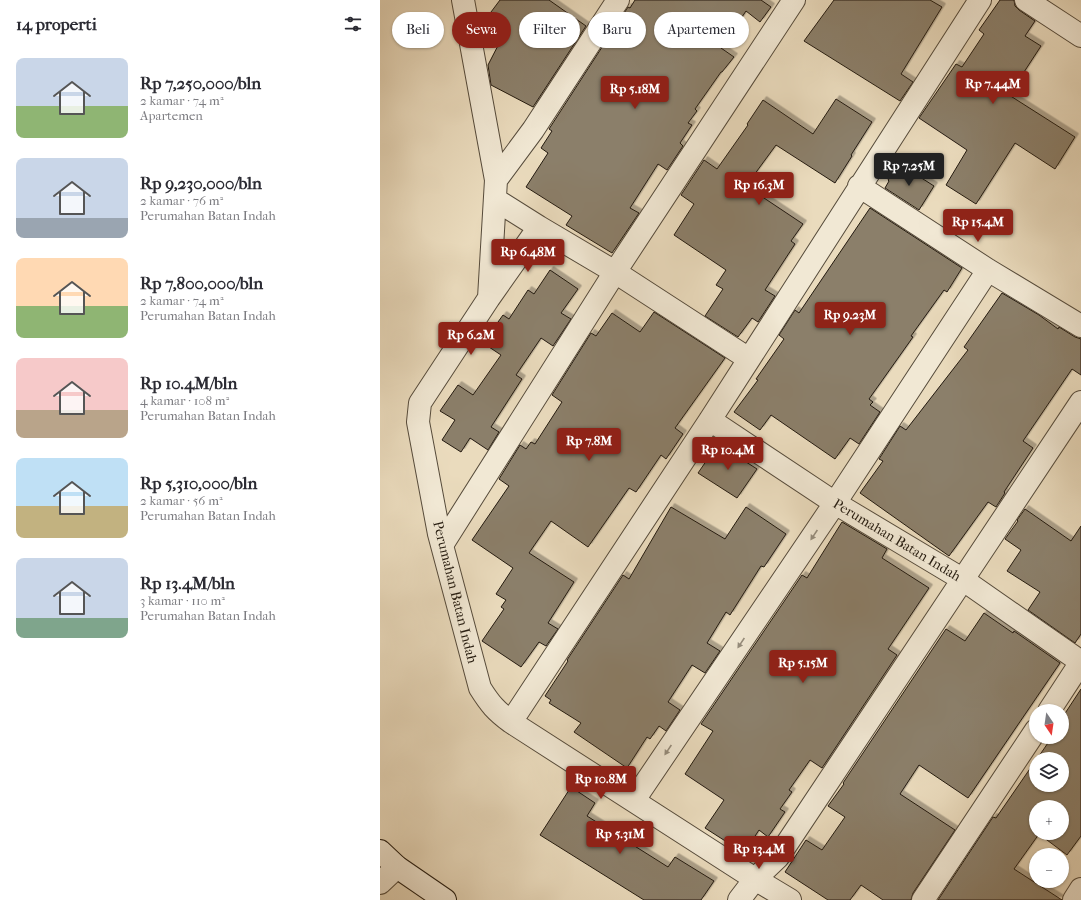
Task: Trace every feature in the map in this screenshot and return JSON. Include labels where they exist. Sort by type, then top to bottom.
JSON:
[{"type":"street","name":"Perumahan Batan Indah","points":[[463,0],[496,190],[489,298],[420,403],[418,422],[439,534],[480,688],[489,703],[512,722],[634,800],[771,892]]},
{"type":"street","points":[[618,0],[532,130],[496,190],[539,227],[615,272],[749,359]]},
{"type":"street","points":[[442,545],[615,272],[794,0]]},
{"type":"street","points":[[512,722],[710,420],[859,186],[980,0]]},
{"type":"street","points":[[1026,0],[1081,36]]},
{"type":"street","points":[[859,186],[988,270],[1081,326]]},
{"type":"street","points":[[489,298],[539,227]]},
{"type":"street","points":[[634,800],[836,503],[988,270]]},
{"type":"street","points":[[739,900],[771,892],[778,857],[1081,402]]},
{"type":"street","name":"Perumahan Batan Indah","points":[[710,420],[836,503],[962,579],[1081,662]]},
{"type":"street","points":[[1054,704],[1081,662]]},
{"type":"street","points":[[923,900],[1029,741]]},
{"type":"street","points":[[380,851],[397,868],[445,900]]},
{"type":"street","points":[[380,883],[397,868]]},
{"type":"street","points":[[1074,900],[1081,889]]},
{"type":"building","points":[[500,0],[549,0],[566,12],[519,12],[519,48],[572,48],[533,107],[491,85],[488,65],[497,48],[511,48],[511,12],[491,12]]},
{"type":"building","points":[[635,0],[761,0],[771,7],[760,22],[746,11],[654,12],[654,48],[721,48],[734,57],[721,72],[695,109],[697,111],[688,123],[692,125],[680,143],[683,146],[667,170],[658,164],[630,208],[639,213],[612,253],[566,225],[572,216],[526,187],[548,153],[541,148],[552,131],[549,129],[601,48],[646,48],[646,12],[625,12],[628,7],[630,8]]},
{"type":"building","points":[[834,0],[930,0],[942,7],[901,74],[913,82],[900,101],[804,41]]},
{"type":"building","points":[[1000,0],[1014,0],[1015,6],[1019,10],[1035,21],[1025,36],[1041,46],[1009,95],[1075,137],[1055,169],[1015,143],[976,204],[946,185],[967,150],[919,118],[956,64],[962,67],[984,34],[979,30]]},
{"type":"building","points":[[580,22],[586,26],[580,35]]},
{"type":"building","points":[[836,99],[872,122],[835,183],[776,145],[746,186],[803,224],[791,241],[795,244],[765,290],[775,296],[758,322],[752,318],[738,337],[705,316],[723,289],[716,285],[726,270],[674,235],[694,204],[681,195],[704,160],[717,169],[748,125],[747,124],[763,100],[813,134]]},
{"type":"building","points":[[898,163],[934,186],[919,210],[885,188]]},
{"type":"building","points":[[870,208],[962,268],[947,292],[944,290],[911,336],[913,337],[869,399],[873,402],[870,405],[880,412],[859,444],[850,438],[835,459],[771,415],[760,430],[734,412],[758,380],[756,379],[784,339],[779,335],[795,310],[799,313]]},
{"type":"building","points":[[550,270],[578,289],[561,313],[571,319],[553,346],[541,338],[516,375],[522,379],[491,427],[499,432],[488,450],[470,438],[461,452],[442,440],[455,420],[440,411],[458,385],[473,395],[501,355],[483,343],[503,315],[509,319],[528,290],[534,294]]},
{"type":"building","points":[[1002,293],[1039,315],[1058,329],[1059,327],[1081,339],[1081,375],[1072,369],[1023,441],[1033,448],[996,507],[988,502],[949,556],[860,493],[883,461],[879,459],[900,426],[906,430],[968,350],[964,347]]},
{"type":"building","points":[[654,312],[725,358],[675,428],[683,434],[666,459],[661,455],[636,492],[629,488],[588,547],[551,521],[529,553],[574,582],[548,623],[558,629],[546,646],[539,642],[521,667],[482,641],[504,609],[501,607],[506,600],[496,594],[513,568],[472,540],[509,486],[499,479],[520,445],[526,449],[531,442],[535,444],[562,402],[552,395],[591,333],[596,336],[612,313],[640,332]]},
{"type":"building","points":[[718,444],[757,469],[737,498],[698,473]]},
{"type":"building","points":[[671,507],[725,539],[746,507],[786,534],[764,567],[761,566],[730,615],[726,612],[707,643],[720,651],[705,673],[692,665],[668,702],[680,710],[666,731],[659,726],[650,739],[647,737],[627,768],[574,732],[581,723],[549,703],[551,700],[545,696],[623,575],[629,579]]},
{"type":"building","points":[[1025,509],[1071,541],[1081,526],[1081,634],[1075,643],[1028,610],[1040,592],[1007,571],[1021,550],[1005,539]]},
{"type":"building","points":[[842,522],[887,549],[882,558],[929,588],[888,649],[897,655],[822,768],[810,760],[789,790],[792,792],[780,809],[785,812],[768,837],[759,830],[744,853],[705,828],[724,800],[685,774],[713,731],[701,724],[802,575],[807,578]]},
{"type":"building","points":[[984,613],[1013,633],[1014,631],[1060,663],[1032,704],[1029,704],[1029,708],[968,798],[919,765],[900,794],[955,830],[913,893],[911,900],[883,900],[861,885],[850,900],[828,900],[785,872],[806,840],[822,850],[845,817],[828,806],[946,629],[965,641]]},
{"type":"building","points":[[1081,689],[1081,836],[1069,852],[1069,848],[1058,848],[1047,840],[1069,840],[1069,800],[1029,800],[1029,840],[1035,840],[1014,869],[1029,879],[1029,888],[1043,888],[1062,900],[938,900],[993,817],[996,818],[1029,770],[1029,792],[1069,792],[1069,752],[1042,752],[1047,744],[1069,744],[1069,707]]},
{"type":"building","points":[[571,787],[595,803],[587,816],[668,867],[675,857],[714,881],[701,900],[644,900],[540,835]]}]
